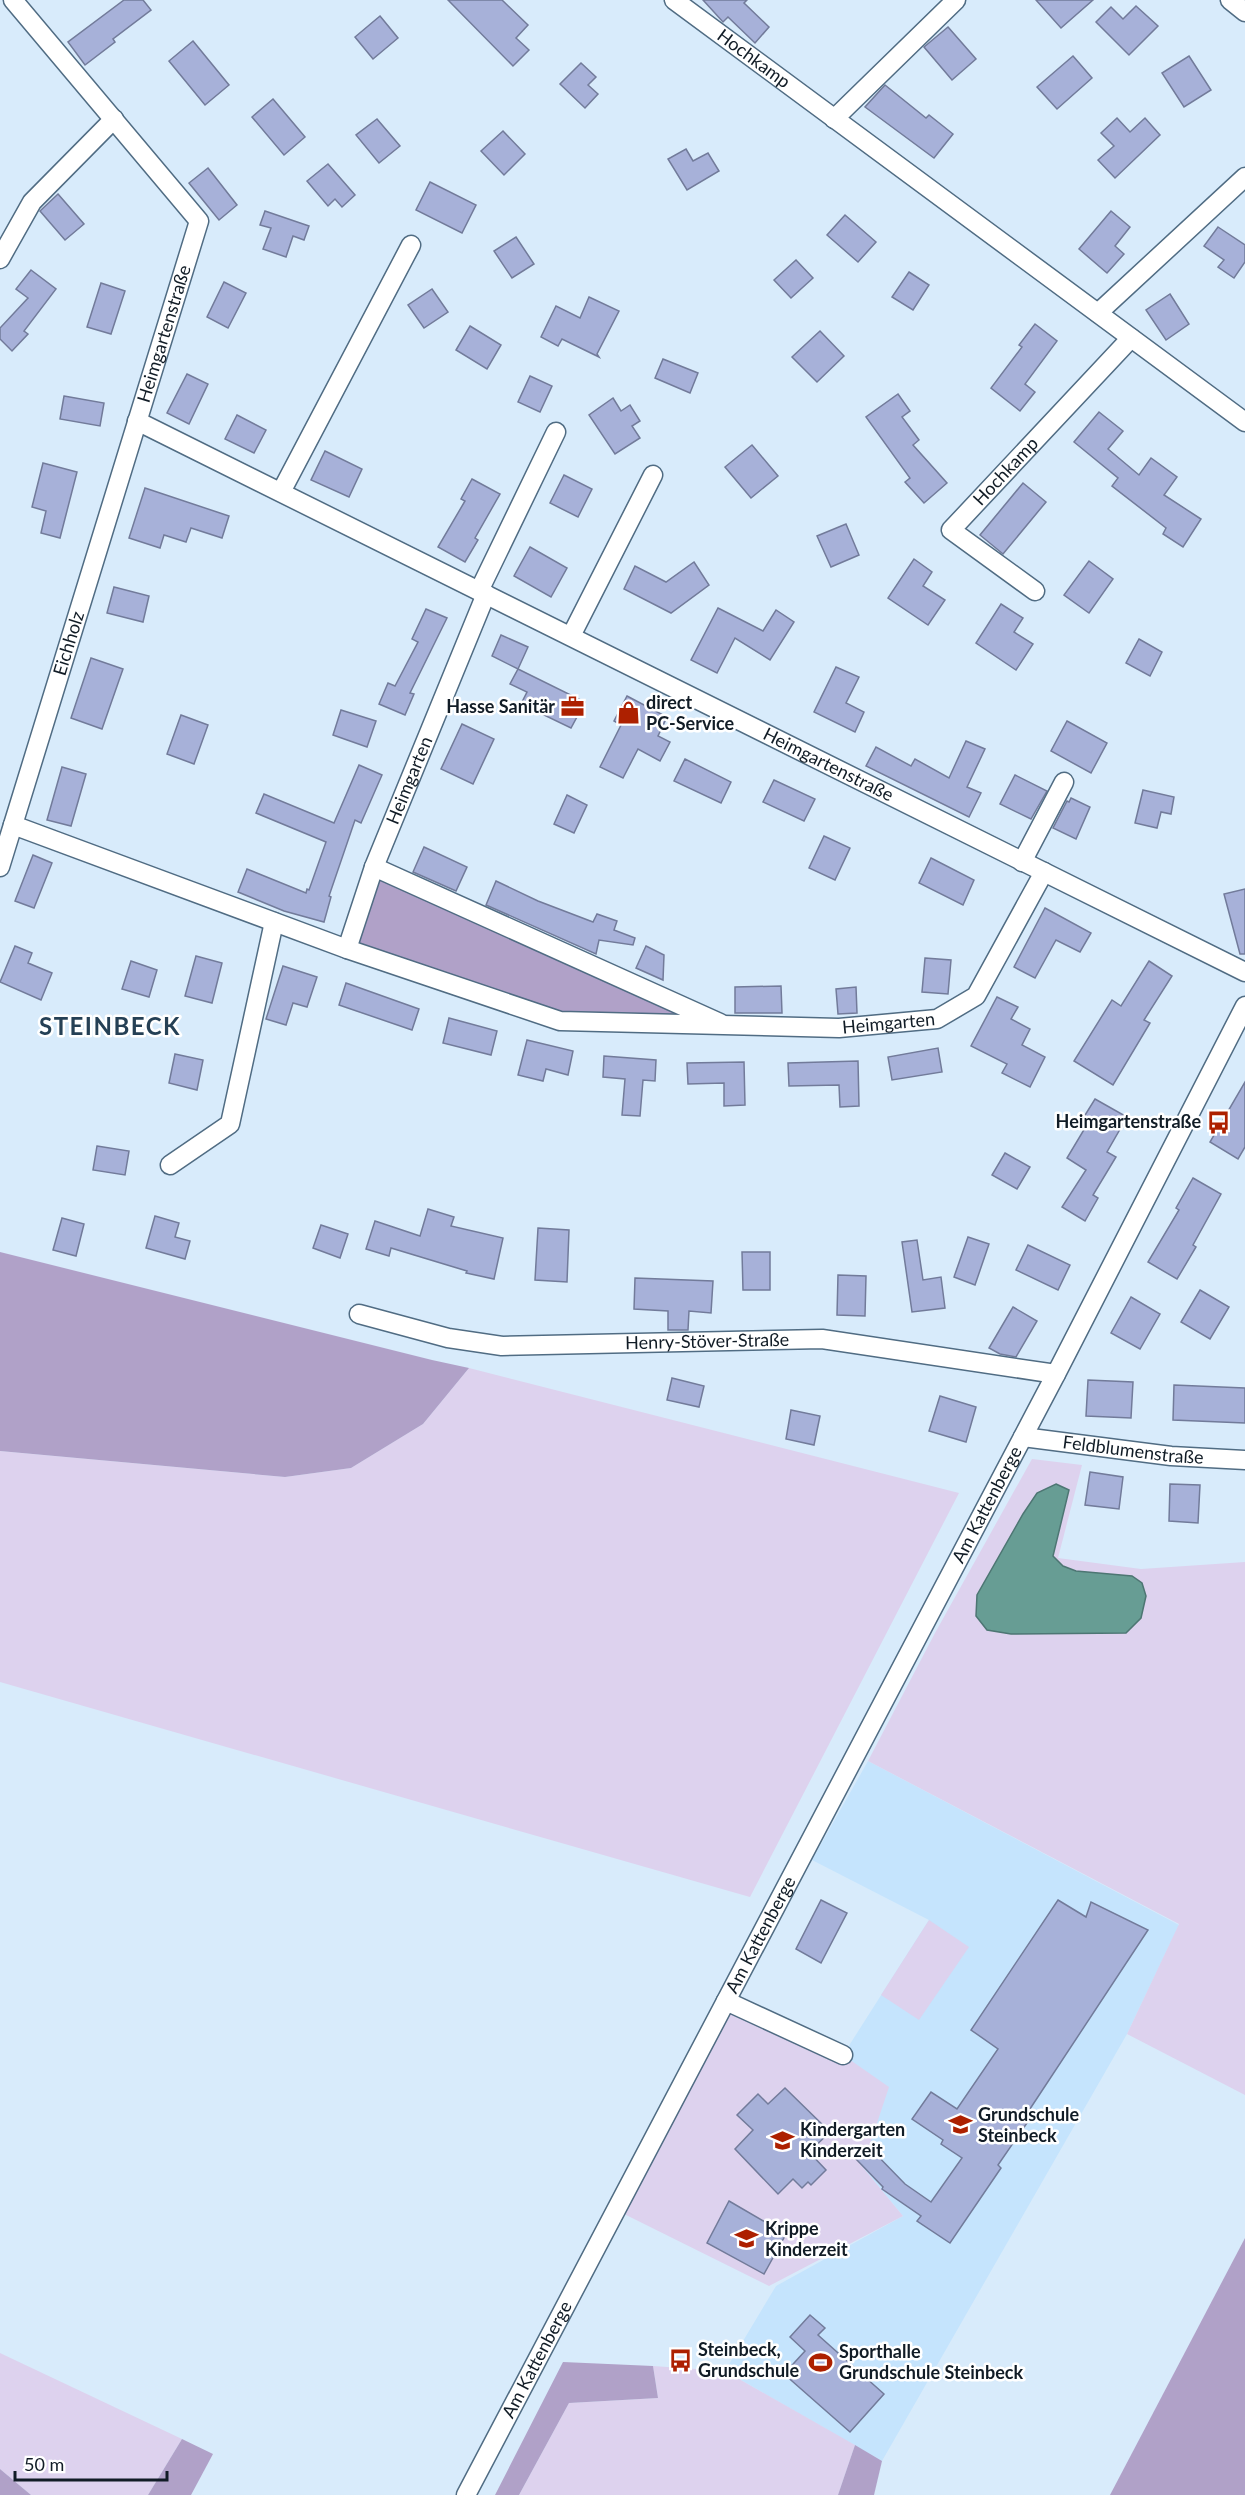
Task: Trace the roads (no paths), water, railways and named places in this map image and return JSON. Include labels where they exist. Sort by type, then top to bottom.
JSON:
[{"type":"street","name":"Heimgartenstraße","points":[[13,0],[199,221],[138,421],[1245,972]]},
{"type":"street","name":"Hochkamp","points":[[674,0],[1245,422]]},
{"type":"street","points":[[834,119],[956,0]]},
{"type":"street","points":[[1230,0],[1245,12]]},
{"type":"street","points":[[0,259],[32,202],[114,119]]},
{"type":"street","points":[[1098,313],[1245,177]]},
{"type":"street","points":[[281,492],[411,245]]},
{"type":"street","name":"Hochkamp","points":[[1035,591],[951,530],[1131,338]]},
{"type":"street","name":"Eichholz","points":[[0,867],[138,421]]},
{"type":"street","points":[[483,592],[556,432]]},
{"type":"street","points":[[571,636],[653,475]]},
{"type":"street","name":"Heimgarten","points":[[346,949],[374,867],[483,592]]},
{"type":"street","points":[[1022,861],[1064,782]]},
{"type":"street","name":"Heimgarten","points":[[13,825],[346,949],[560,1021],[839,1028],[937,1019],[976,996],[1044,872]]},
{"type":"street","name":"Heimgarten","points":[[374,867],[727,1026]]},
{"type":"street","points":[[171,1165],[230,1124],[273,922]]},
{"type":"street","name":"Am Kattenberge","points":[[466,2495],[1056,1374],[1245,1006]]},
{"type":"street","name":"Henry-Stöver-Straße","points":[[359,1314],[448,1338],[502,1346],[822,1339],[1056,1374]]},
{"type":"street","name":"Feldblumenstraße","points":[[1023,1437],[1170,1456],[1245,1460]]},
{"type":"street","name":"Am Kattenberge","points":[[726,2001],[843,2055]]},
{"type":"place","name":"Hasse Sanitär","points":[[573,707]]},
{"type":"place","name":"direct PC-Service","points":[[628,713]]},
{"type":"place","name":"Heimgartenstraße","points":[[1219,1122]]},
{"type":"place","name":"Grundschule Steinbeck","points":[[960,2125]]},
{"type":"place","name":"Kindergarten Kinderzeit","points":[[782,2140]]},
{"type":"place","name":"Krippe Kinderzeit","points":[[747,2239]]},
{"type":"place","name":"Steinbeck, Grundschule","points":[[680,2360]]},
{"type":"place","name":"Sporthalle Grundschule Steinbeck","points":[[821,2362]]},
{"type":"district","name":"STEINBECK","points":[[110,1027]]}]
